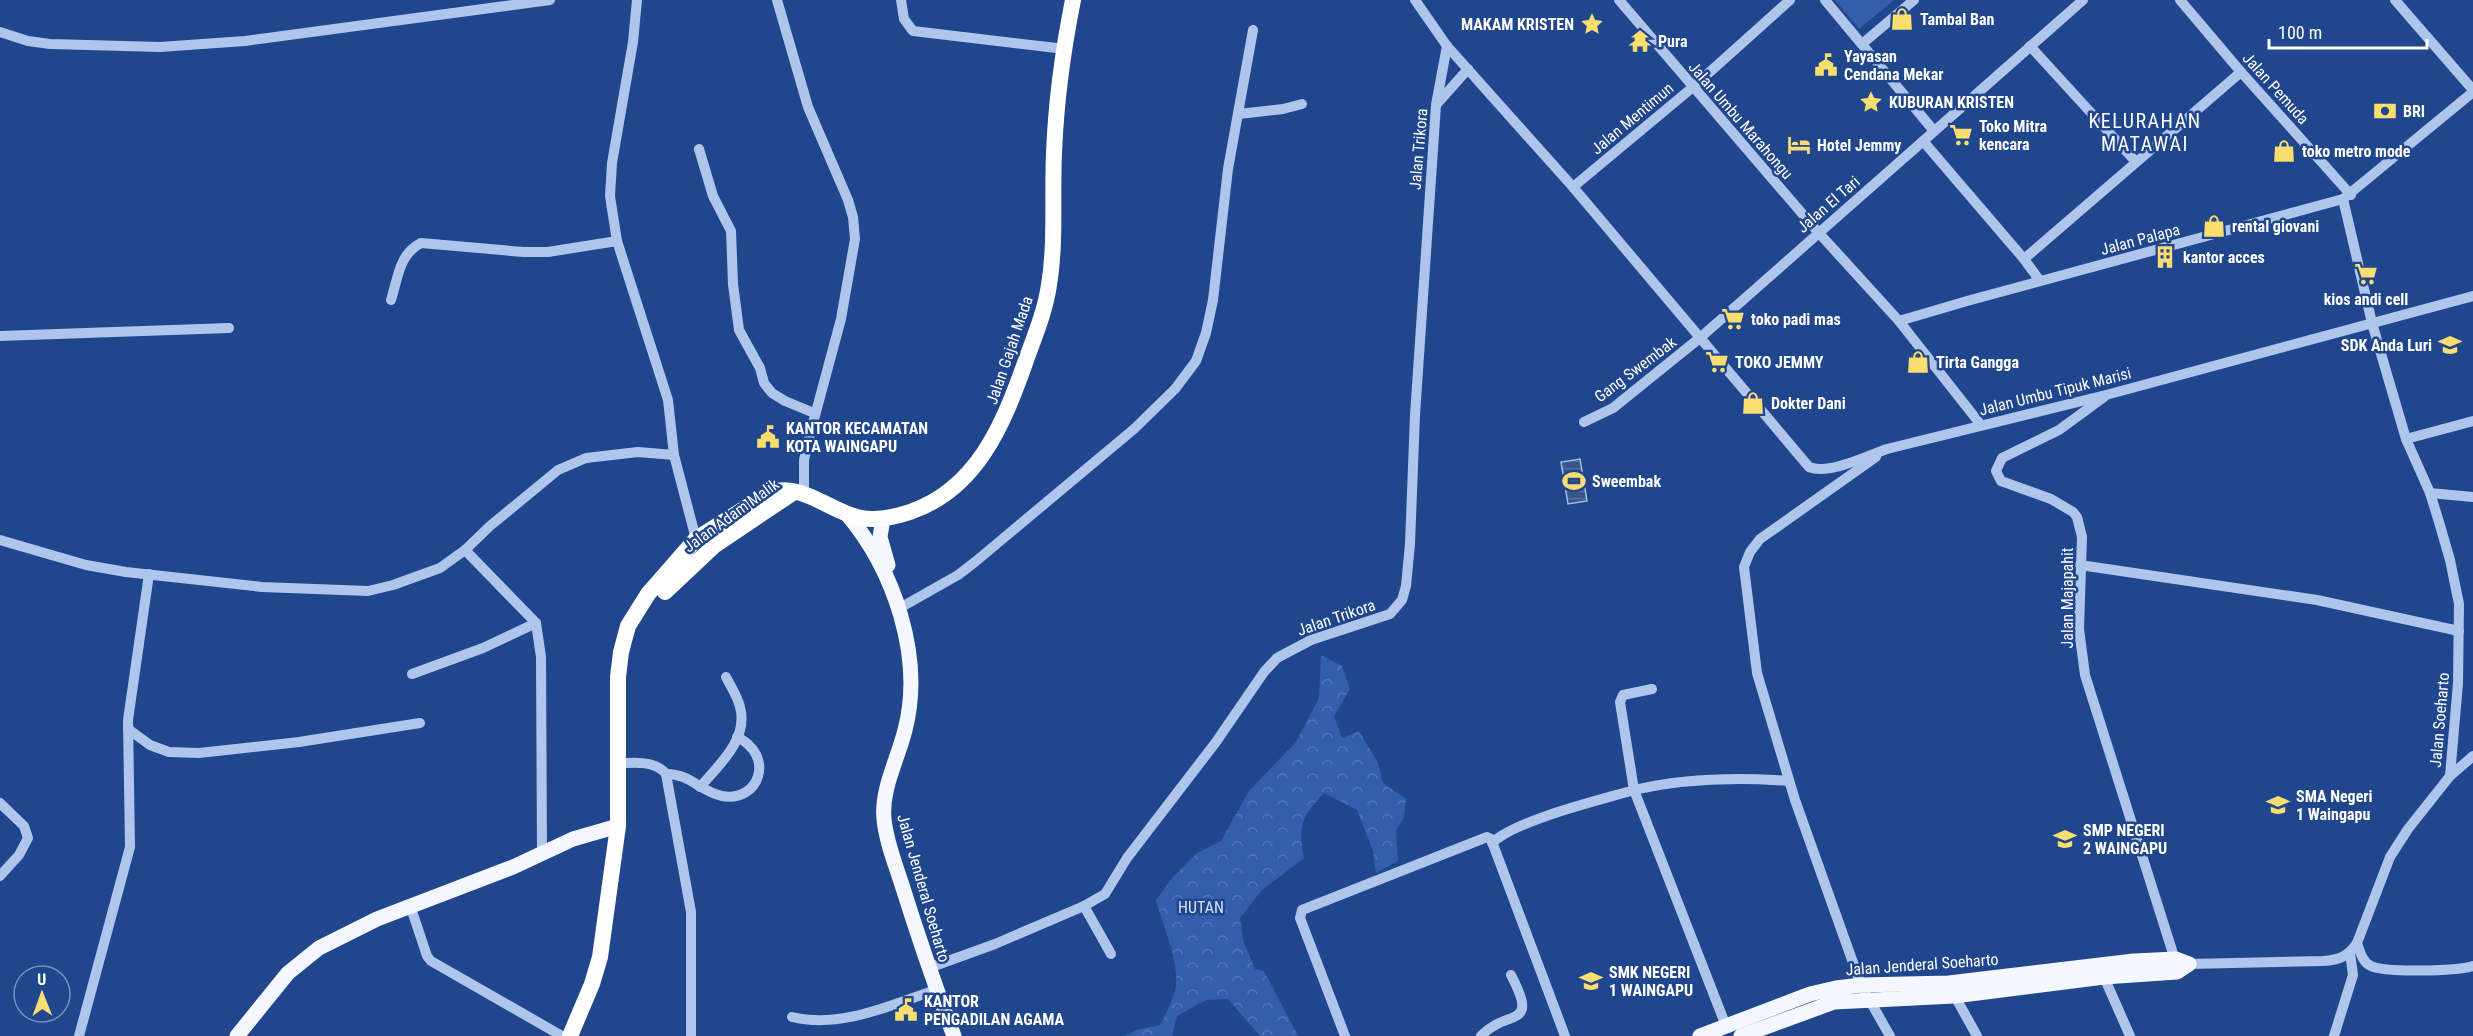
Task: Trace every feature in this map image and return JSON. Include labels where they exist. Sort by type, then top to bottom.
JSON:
[{"type":"highway","name":"Jalan Gajah Mada","points":[[799,493],[861,518],[883,519],[911,512],[936,500],[963,480],[992,442],[1008,410],[1036,333],[1049,285],[1053,239],[1055,127],[1073,0]]},
{"type":"highway","name":"Jalan Adam Malik","points":[[570,1036],[589,992],[600,957],[618,826],[618,677],[621,652],[628,626],[648,594],[696,539],[771,492],[781,490],[799,493]]},
{"type":"highway","name":"Jalan Adam Malik","points":[[619,757],[627,711],[630,659],[637,632],[649,610],[687,568],[715,545],[799,493]]},
{"type":"main road","name":"Jalan Jenderal Soeharto","points":[[846,513],[874,554],[902,607]]},
{"type":"main road","name":"Jalan Jenderal Soeharto","points":[[883,519],[880,537],[902,607],[911,681],[911,709],[886,796],[884,823],[932,965],[964,1036]]},
{"type":"main road","points":[[237,1036],[274,988],[303,959],[319,948],[357,929],[542,854],[573,839],[618,826]]},
{"type":"main road","name":"Jalan Jenderal Soeharto","points":[[1952,989],[2134,961],[2181,965]]},
{"type":"main road","name":"Jalan Jenderal Soeharto","points":[[932,965],[936,990],[954,1036]]},
{"type":"main road","name":"Jalan Jenderal Soeharto","points":[[1700,1036],[1810,994],[1952,989],[2104,976],[2181,965]]},
{"type":"main road","name":"Jalan Jenderal Soeharto","points":[[1741,1036],[1865,992]]},
{"type":"street","points":[[1,35],[59,45],[160,47],[245,40],[550,0]]},
{"type":"street","points":[[638,0],[609,195],[617,241],[668,400],[674,455],[696,539]]},
{"type":"street","name":"Jalan Adam Malik","points":[[777,0],[808,107],[848,200],[853,217],[855,239],[834,348],[814,413],[799,493]]},
{"type":"street","points":[[902,0],[904,19],[913,31],[1065,49]]},
{"type":"street","name":"Jalan Umbu Tipuk Marisi","points":[[1415,0],[1447,46],[1574,187],[1809,467],[1823,470],[1887,449],[2106,394],[2473,296]]},
{"type":"street","name":"Jalan Umbu Marahongu","points":[[1619,0],[1818,232]]},
{"type":"street","name":"Jalan Mentimun","points":[[1574,187],[1693,87],[1790,0]]},
{"type":"street","points":[[1826,0],[1934,131]]},
{"type":"street","points":[[1862,44],[1914,0]]},
{"type":"street","name":"Jalan El Tari","points":[[1701,337],[2083,0]]},
{"type":"street","name":"Jalan Pemuda","points":[[2180,0],[2347,197]]},
{"type":"street","points":[[2395,0],[2473,91]]},
{"type":"street","points":[[902,607],[958,575],[975,562],[1105,455],[1167,398],[1190,371],[1200,352],[1213,300],[1228,169],[1253,30]]},
{"type":"street","name":"Jalan Trikora","points":[[932,965],[995,944],[1084,906],[1104,894],[1127,858],[1202,760],[1264,672],[1277,658],[1311,640],[1390,614],[1402,600],[1407,586],[1418,473],[1426,233],[1436,105],[1447,46]]},
{"type":"street","points":[[2030,46],[2136,162]]},
{"type":"street","points":[[1436,105],[1468,69]]},
{"type":"street","points":[[2024,259],[2241,72]]},
{"type":"street","name":"Jalan Palapa","points":[[1899,321],[2347,197],[2473,91]]},
{"type":"street","points":[[1239,114],[1283,109],[1302,104]]},
{"type":"street","points":[[1923,141],[2024,259],[2040,281]]},
{"type":"street","points":[[699,149],[713,196],[731,231],[733,284],[739,330],[760,368],[764,383],[772,393],[814,413]]},
{"type":"street","name":"Jalan Soeharto","points":[[2347,197],[2372,323],[2406,439],[2430,493],[2456,587],[2459,631],[2458,683],[2450,776],[2390,857],[2357,943]]},
{"type":"street","points":[[1818,232],[1899,321],[1981,425]]},
{"type":"street","points":[[391,300],[405,255],[411,248],[421,243],[548,252],[617,241]]},
{"type":"street","points":[[0,336],[228,328]]},
{"type":"street","name":"Gang Swembak","points":[[1584,423],[1613,408],[1701,337]]},
{"type":"street","name":"Jalan Majapahit","points":[[2106,394],[2059,430],[2002,458],[1996,471],[1997,477],[2007,484],[2052,499],[2073,513],[2081,530],[2079,628],[2088,685],[2181,965]]},
{"type":"street","points":[[2406,439],[2473,421]]},
{"type":"street","points":[[1887,449],[1760,539],[1750,552],[1744,567],[1757,672],[1789,781],[1865,992],[1890,1036]]},
{"type":"street","points":[[0,540],[86,566],[262,587],[368,591],[393,585],[440,567],[465,550],[490,526],[558,470],[594,456],[638,452],[674,455]]},
{"type":"street","points":[[2430,493],[2473,497]]},
{"type":"street","points":[[465,550],[536,623],[541,657],[542,854]]},
{"type":"street","points":[[2080,565],[2317,600],[2459,631]]},
{"type":"street","points":[[79,1036],[130,847],[129,712],[149,574]]},
{"type":"street","points":[[412,674],[483,648],[536,623]]},
{"type":"street","points":[[700,787],[730,752],[737,737],[741,708],[726,677]]},
{"type":"street","points":[[1652,689],[1623,695],[1620,702],[1634,790],[1726,1026]]},
{"type":"street","points":[[128,729],[150,745],[169,752],[199,753],[299,742],[420,723]]},
{"type":"street","points":[[666,774],[683,775],[700,787],[721,796],[732,796],[743,792],[758,778],[761,769],[758,757],[748,742],[737,737]]},
{"type":"street","points":[[2450,776],[2473,756]]},
{"type":"street","points":[[619,757],[657,766],[666,774],[691,912],[691,1036]]},
{"type":"street","points":[[1492,843],[1501,836],[1534,821],[1634,790],[1679,780],[1756,778],[1789,781]]},
{"type":"street","points":[[0,803],[24,826],[27,838],[19,855],[0,876]]},
{"type":"street","points":[[1345,1036],[1300,918],[1302,910],[1487,837],[1492,843],[1565,1036]]},
{"type":"street","points":[[1084,906],[1112,954]]},
{"type":"street","points":[[411,908],[427,956],[431,961],[562,1036]]},
{"type":"street","points":[[2338,1033],[2353,975],[2350,953],[2357,943]]},
{"type":"street","points":[[2357,943],[2364,960],[2371,966],[2395,969],[2458,969],[2473,966]]},
{"type":"street","name":"Jalan Jenderal Soeharto","points":[[2181,965],[2324,961],[2343,958],[2350,953]]},
{"type":"street","points":[[1481,1036],[1517,1015],[1522,1008],[1522,996],[1511,975]]},
{"type":"street","points":[[2104,976],[2130,1036]]},
{"type":"street","points":[[1952,989],[1977,1036]]},
{"type":"street","points":[[792,1017],[825,1022],[844,1019],[936,990]]},
{"type":"green space","points":[[1835,0],[1894,0],[1859,29]]},
{"type":"green space","name":"HUTAN","points":[[1321,655],[1342,666],[1350,689],[1334,716],[1342,738],[1359,731],[1378,763],[1383,783],[1406,799],[1404,817],[1396,831],[1398,861],[1376,873],[1373,851],[1357,810],[1324,793],[1310,809],[1303,822],[1301,837],[1304,858],[1261,891],[1240,918],[1243,940],[1255,969],[1264,971],[1298,1036],[1260,1036],[1228,999],[1206,1000],[1177,1016],[1172,1036],[1125,1036],[1136,1030],[1160,1025],[1175,991],[1176,969],[1156,900],[1173,877],[1196,854],[1221,841],[1249,791],[1296,742],[1319,698]]},
{"type":"shaded area","name":"Sweembak","points":[[1580,459],[1587,501],[1568,504],[1561,462]]},
{"type":"place","name":"Tambal Ban","points":[[1902,19]]},
{"type":"place","name":"MAKAM KRISTEN","points":[[1592,24]]},
{"type":"place","name":"Pura","points":[[1640,41]]},
{"type":"place","name":"Yayasan Cendana Mekar","points":[[1826,65]]},
{"type":"place","name":"KUBURAN KRISTEN","points":[[1871,102]]},
{"type":"place","name":"BRI","points":[[2385,111]]},
{"type":"place","name":"Toko Mitra kencara","points":[[1961,135]]},
{"type":"place","name":"Hotel Jemmy","points":[[1799,145]]},
{"type":"place","name":"toko metro mode","points":[[2284,151]]},
{"type":"place","name":"rental giovani","points":[[2214,226]]},
{"type":"place","name":"kantor acces","points":[[2165,257]]},
{"type":"place","name":"kios andi cell","points":[[2366,274]]},
{"type":"place","name":"toko padi mas","points":[[1733,319]]},
{"type":"place","name":"SDK Anda Luri","points":[[2450,345]]},
{"type":"place","name":"TOKO JEMMY","points":[[1717,362]]},
{"type":"place","name":"Tirta Gangga","points":[[1918,362]]},
{"type":"place","name":"Dokter Dani","points":[[1753,403]]},
{"type":"place","name":"KANTOR KECAMATAN KOTA WAINGAPU","points":[[768,437]]},
{"type":"place","name":"Sweembak","points":[[1574,481]]},
{"type":"place","name":"SMA Negeri 1 Waingapu","points":[[2278,805]]},
{"type":"place","name":"SMP NEGERI 2 WAINGAPU","points":[[2065,839]]},
{"type":"place","name":"SMK NEGERI 1 WAINGAPU","points":[[1591,981]]},
{"type":"place","name":"KANTOR PENGADILAN AGAMA","points":[[906,1010]]},
{"type":"district","name":"KELURAHAN MATAWAI","points":[[2145,132]]}]
